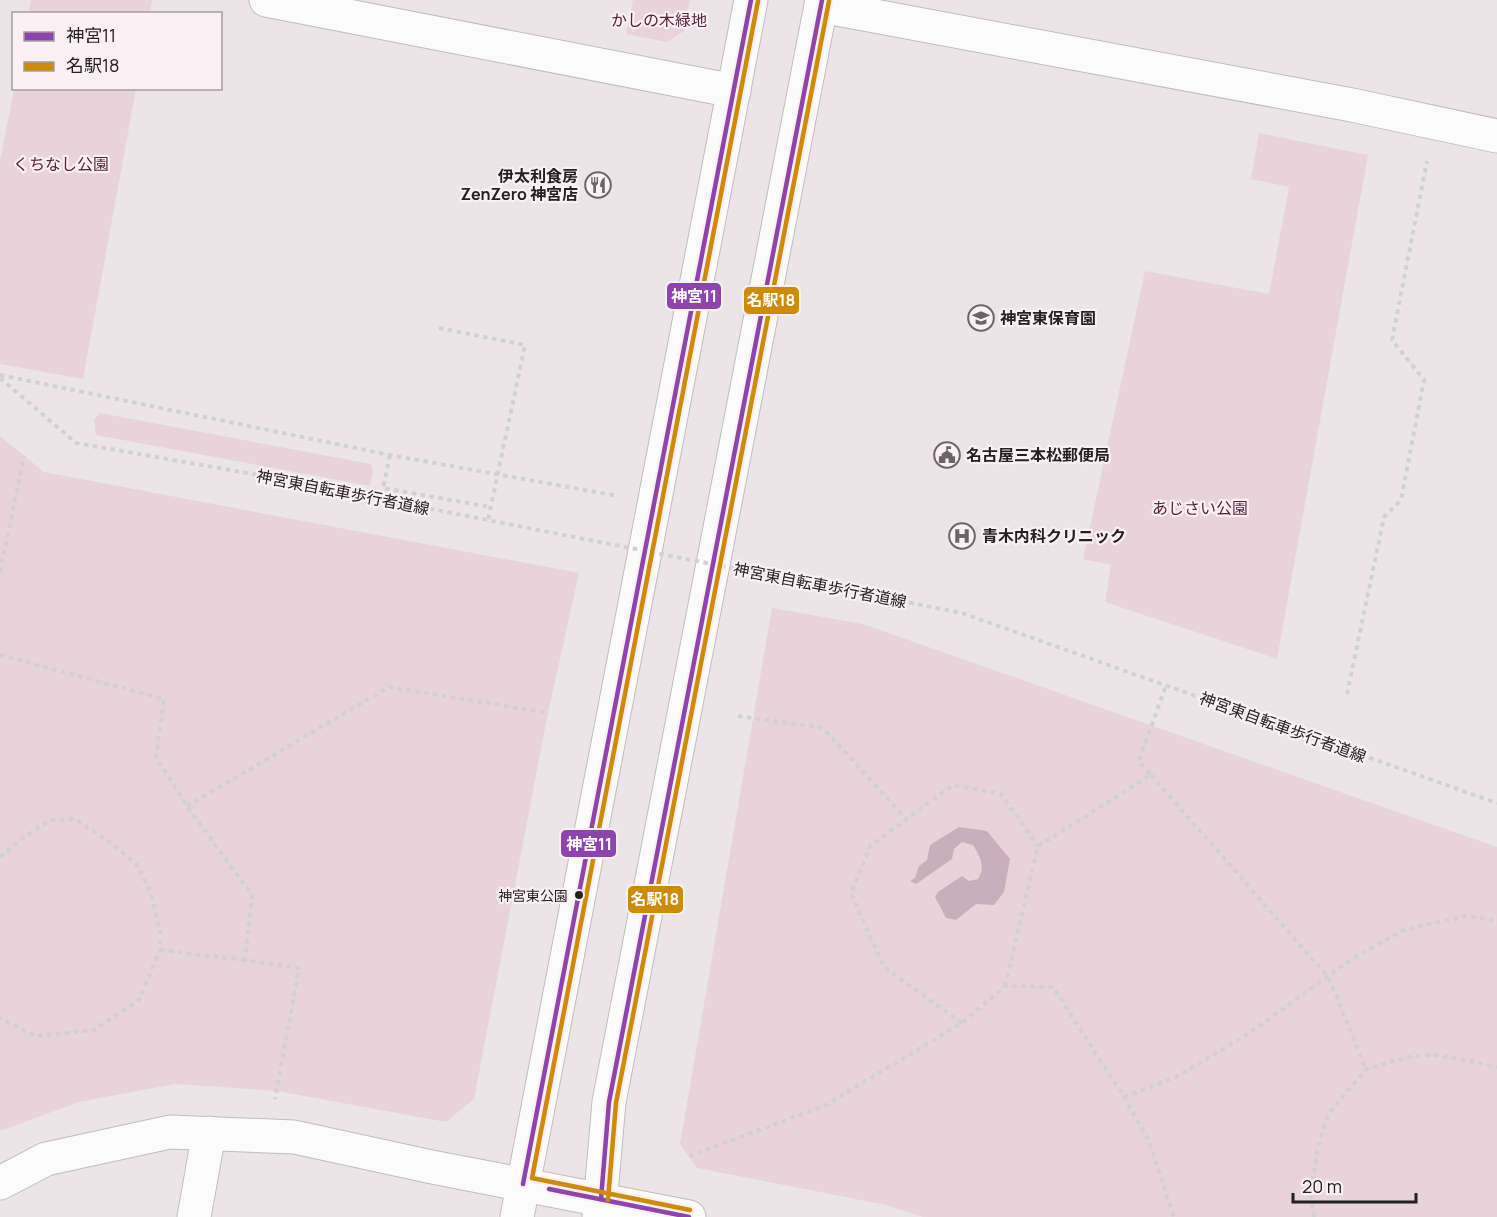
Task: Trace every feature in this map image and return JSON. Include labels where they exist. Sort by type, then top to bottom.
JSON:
[{"type":"street","points":[[266,0],[734,92]]},
{"type":"street","points":[[517,1217],[751,0]]},
{"type":"street","points":[[600,1208],[609,1102],[821,3],[1352,105],[1496,128]]},
{"type":"street","points":[[0,1184],[46,1159],[170,1132],[294,1137],[523,1184],[600,1208],[689,1217]]},
{"type":"street","points":[[194,1217],[209,1133]]},
{"type":"path","points":[[1347,694],[1384,517],[1401,500],[1424,380],[1392,340],[1427,161]]},
{"type":"path","points":[[439,328],[525,345],[488,520]]},
{"type":"path","points":[[0,377],[390,454],[655,502]]},
{"type":"path","name":"神宮東自転車歩行者道線","points":[[0,377],[76,443],[253,474],[962,613],[1497,803]]},
{"type":"path","points":[[390,454],[383,488],[490,507]]},
{"type":"path","points":[[0,572],[24,456]]},
{"type":"path","points":[[0,655],[164,699],[156,757],[187,806],[252,895],[245,960]]},
{"type":"path","points":[[1166,685],[1139,761],[1328,977],[1366,1069]]},
{"type":"path","points":[[187,806],[389,687],[548,713]]},
{"type":"path","points":[[738,716],[823,728],[906,819]]},
{"type":"path","points":[[689,1156],[824,1106],[962,1023],[1005,986],[1038,846],[1151,775]]},
{"type":"path","points":[[962,1023],[884,967],[851,894],[870,846],[953,785],[1001,794],[1038,846]]},
{"type":"path","points":[[0,856],[51,820],[75,819],[110,842],[137,865],[151,893],[160,931],[160,950],[139,1000],[94,1030],[35,1036],[0,1018]]},
{"type":"path","points":[[1125,1097],[1178,1076],[1248,1034],[1355,957],[1404,930],[1466,916],[1497,921]]},
{"type":"path","points":[[160,950],[299,968],[275,1099]]},
{"type":"path","points":[[1005,986],[1053,987],[1125,1097],[1149,1141],[1174,1217]]},
{"type":"path","points":[[1314,1217],[1311,1194],[1318,1145],[1329,1113],[1366,1069],[1413,1056],[1439,1055],[1497,1067]]},
{"type":"green space","points":[[31,0],[152,0],[150,12],[28,12]]},
{"type":"green space","name":"かしの木緑地","points":[[633,0],[690,0],[684,31],[667,42],[626,34]]},
{"type":"green space","name":"くちなし公園","points":[[14,90],[136,90],[83,379],[0,364],[0,161]]},
{"type":"green space","name":"あじさい公園","points":[[1259,133],[1368,155],[1277,659],[1105,602],[1111,565],[1083,559],[1145,271],[1269,294],[1289,187],[1251,179]]},
{"type":"green space","points":[[100,413],[371,464],[373,471],[370,486],[96,435],[94,419]]},
{"type":"green space","name":"神宮東公園","points":[[0,436],[44,472],[579,573],[548,713],[474,1099],[446,1122],[277,1091],[175,1084],[79,1102],[0,1131]]},
{"type":"green space","points":[[772,608],[863,624],[1497,847],[1497,1217],[923,1217],[886,1205],[697,1168],[680,1144]]},
{"type":"shaded area","points":[[959,827],[987,831],[1010,859],[1004,892],[994,905],[976,904],[956,920],[946,918],[935,897],[938,892],[962,876],[969,881],[978,879],[982,866],[973,845],[962,842],[954,849],[952,859],[916,884],[910,881],[915,878],[919,866],[927,860],[930,845]]},
{"type":"transit line","name":"神宮11","points":[[523,1184],[751,0]]},
{"type":"transit line","name":"神宮11","points":[[601,1199],[609,1102],[822,0]]},
{"type":"transit line","name":"名駅18","points":[[690,1210],[532,1178],[758,1]]},
{"type":"transit line","name":"名駅18","points":[[608,1200],[616,1103],[829,1]]},
{"type":"transit line","name":"神宮11","points":[[549,1189],[689,1217]]},
{"type":"place","name":"伊太利食房 ZenZero 神宮店","points":[[598,185]]},
{"type":"place","name":"神宮東保育園","points":[[981,318]]},
{"type":"place","name":"名古屋三本松郵便局","points":[[947,455]]},
{"type":"place","name":"青木内科クリニック","points":[[962,536]]},
{"type":"place","name":"神宮東公園","points":[[579,895]]}]
